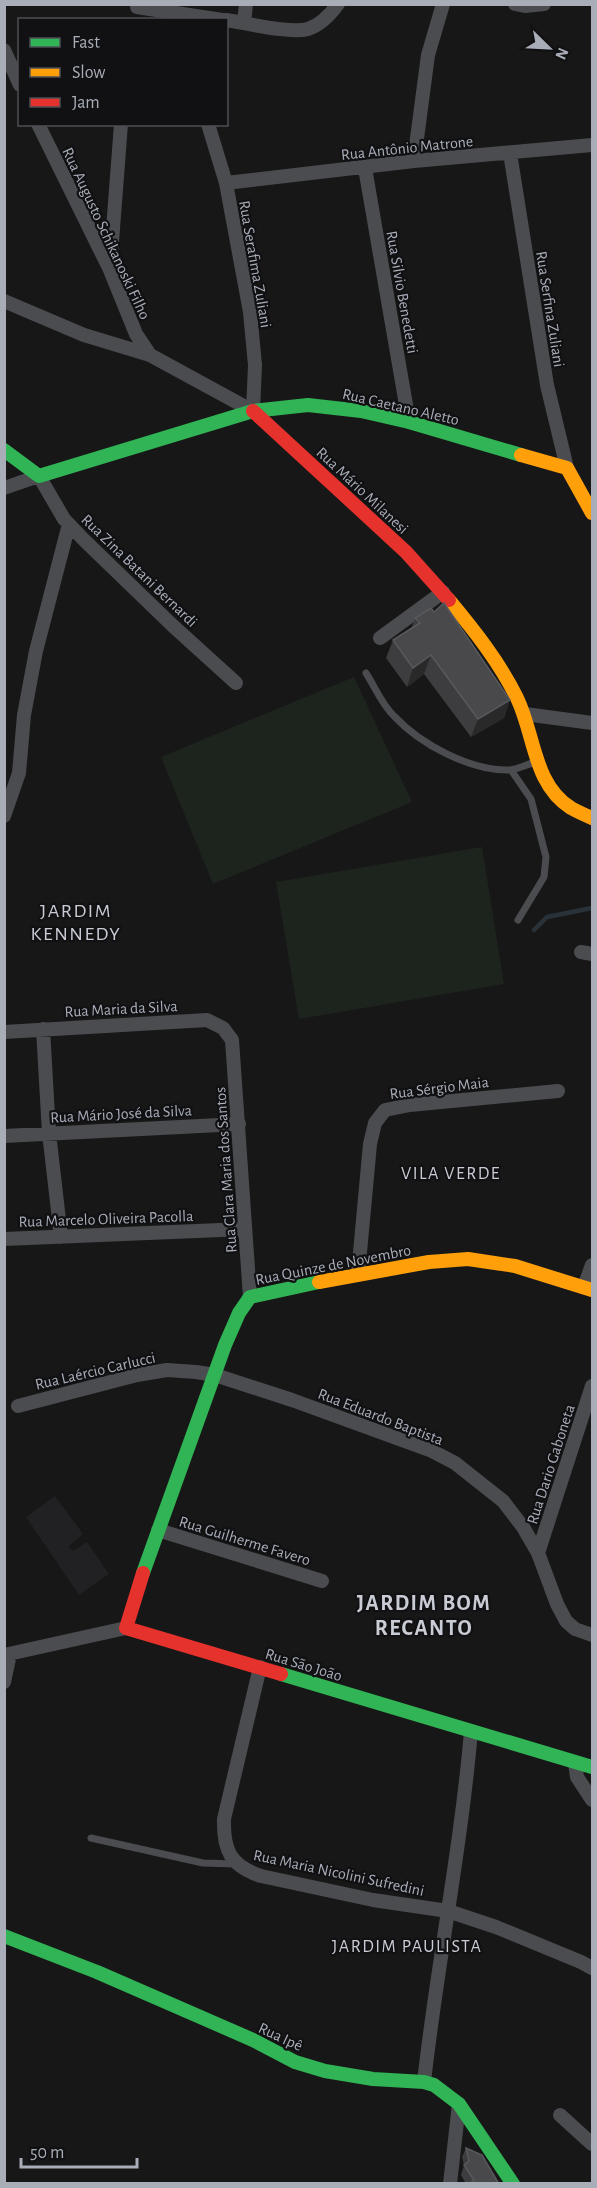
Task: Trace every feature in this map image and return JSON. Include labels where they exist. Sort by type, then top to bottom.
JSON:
[{"type":"street","points":[[244,23],[246,4]]},
{"type":"street","points":[[228,20],[288,29],[308,29],[326,19],[338,4]]},
{"type":"street","points":[[414,161],[428,55],[443,4]]},
{"type":"street","points":[[515,4],[525,6],[544,4]]},
{"type":"street","points":[[135,10],[184,17]]},
{"type":"street","points":[[4,50],[18,82]]},
{"type":"street","name":"Rua Augusto Schikanoski Filho","points":[[39,126],[110,270],[136,334],[150,355]]},
{"type":"street","points":[[110,270],[121,126]]},
{"type":"street","name":"Rua Serafima Zuliani","points":[[209,126],[226,183],[250,312],[255,366],[253,411]]},
{"type":"street","name":"Rua Antônio Matrone","points":[[226,183],[414,161],[592,145]]},
{"type":"street","name":"Rua Serfina Zuliani","points":[[510,153],[547,386],[567,468]]},
{"type":"street","name":"Rua Silvio Benedetti","points":[[365,168],[410,423]]},
{"type":"street","name":"Rua Mário Milanesi","points":[[4,301],[84,335],[150,355],[253,411],[412,558],[443,592],[509,683],[525,714],[536,762],[544,778],[556,795],[570,807],[592,819]]},
{"type":"street","name":"Rua Caetano Aletto","points":[[4,488],[253,411],[308,405],[361,411],[567,468]]},
{"type":"street","name":"Rua Zina Batani Bernardi","points":[[4,450],[39,476],[69,524],[172,625],[236,683]]},
{"type":"street","points":[[567,468],[592,513]]},
{"type":"street","points":[[4,816],[19,773],[24,715],[36,651],[69,524]]},
{"type":"street","points":[[380,638],[443,592]]},
{"type":"street","points":[[525,714],[592,723]]},
{"type":"street","name":"Rua Maria da Silva","points":[[4,1032],[207,1020],[224,1028],[232,1040]]},
{"type":"street","points":[[43,1029],[49,1133],[61,1237]]},
{"type":"street","name":"Rua Clara Maria dos Santos","points":[[232,1040],[250,1297]]},
{"type":"street","name":"Rua Sérgio Maia","points":[[358,1275],[370,1144],[375,1123],[385,1110],[410,1105],[558,1091]]},
{"type":"street","name":"Rua Mário José da Silva","points":[[4,1136],[239,1124]]},
{"type":"street","name":"Rua Marcelo Oliveira Pacolla","points":[[4,1239],[245,1229]]},
{"type":"street","name":"Rua Quinze de Novembro","points":[[126,1628],[158,1530],[232,1328],[250,1297],[437,1261],[467,1259],[499,1263],[588,1289]]},
{"type":"street","points":[[588,1289],[592,1265]]},
{"type":"street","name":"Rua Laércio Carlucci","points":[[18,1406],[136,1375],[167,1370],[215,1375]]},
{"type":"street","name":"Rua Eduardo Baptista","points":[[215,1375],[373,1428],[432,1451],[478,1480],[503,1502],[523,1527],[538,1553],[554,1597],[566,1621],[575,1629],[592,1635]]},
{"type":"street","name":"Rua Dario Gaboneta","points":[[538,1553],[592,1386]]},
{"type":"street","name":"Rua Guilherme Favero","points":[[158,1530],[322,1581]]},
{"type":"street","name":"Rua São João","points":[[7,1655],[126,1628],[592,1767]]},
{"type":"street","points":[[4,1682],[7,1655]]},
{"type":"street","name":"Rua Maria Nicolini Sufredini","points":[[260,1667],[224,1820],[223,1838],[236,1864],[246,1871],[261,1876],[374,1900],[448,1911],[496,1927],[592,1968]]},
{"type":"street","points":[[424,2082],[432,2010],[465,1804],[471,1731]]},
{"type":"street","points":[[574,1763],[578,1777],[592,1800]]},
{"type":"street","name":"Rua Ipê","points":[[4,1936],[98,1971],[253,2040],[295,2062],[325,2071],[373,2079],[424,2082],[434,2085],[459,2104],[513,2184]]},
{"type":"street","points":[[450,2184],[459,2104]]},
{"type":"street","points":[[560,2115],[592,2144]]},
{"type":"lane","points":[[366,673],[392,715],[412,734],[446,753],[481,766],[511,770],[536,762]]},
{"type":"lane","points":[[511,770],[531,799],[546,856],[544,877],[518,920]]},
{"type":"lane","points":[[91,1838],[202,1863],[236,1864]]},
{"type":"shaded area","points":[[354,677],[412,802],[213,884],[161,757]]},
{"type":"shaded area","points":[[482,847],[504,984],[299,1019],[276,882]]},
{"type":"shaded area","points":[[55,1496],[83,1534],[68,1547],[73,1551],[87,1542],[109,1574],[79,1595],[26,1517]]},
{"type":"building","points":[[444,603],[510,700],[478,719],[431,655],[413,668],[393,640],[420,623],[415,618],[431,608],[434,612]]},
{"type":"building","points":[[466,2148],[482,2155],[499,2184],[469,2184],[474,2180],[464,2165],[469,2161]]},
{"type":"waterway","points":[[534,930],[547,917],[592,908]]},
{"type":"traffic: fast","points":[[4,450],[39,476],[253,411],[308,405],[361,411],[409,422],[521,455]]},
{"type":"traffic: fast","points":[[143,1573],[225,1345],[239,1313],[250,1297],[319,1282]]},
{"type":"traffic: fast","points":[[281,1674],[592,1767]]},
{"type":"traffic: fast","points":[[4,1936],[97,1972],[253,2040],[295,2062],[325,2071],[373,2079],[424,2082],[434,2085],[459,2104],[513,2184]]},
{"type":"traffic: slow","points":[[521,455],[567,468],[592,513]]},
{"type":"traffic: slow","points":[[449,600],[486,647],[517,698],[536,758],[549,786],[571,808],[592,818]]},
{"type":"traffic: slow","points":[[319,1282],[429,1262],[468,1259],[515,1266],[592,1290]]},
{"type":"traffic: jam","points":[[253,411],[406,552],[449,600]]},
{"type":"traffic: jam","points":[[143,1573],[126,1628],[281,1674]]},
{"type":"district","name":"JARDIM KENNEDY","points":[[76,922]]},
{"type":"district","name":"VILA VERDE","points":[[451,1173]]},
{"type":"district","name":"JARDIM BOM RECANTO","points":[[424,1614]]},
{"type":"district","name":"JARDIM PAULISTA","points":[[407,1946]]}]
